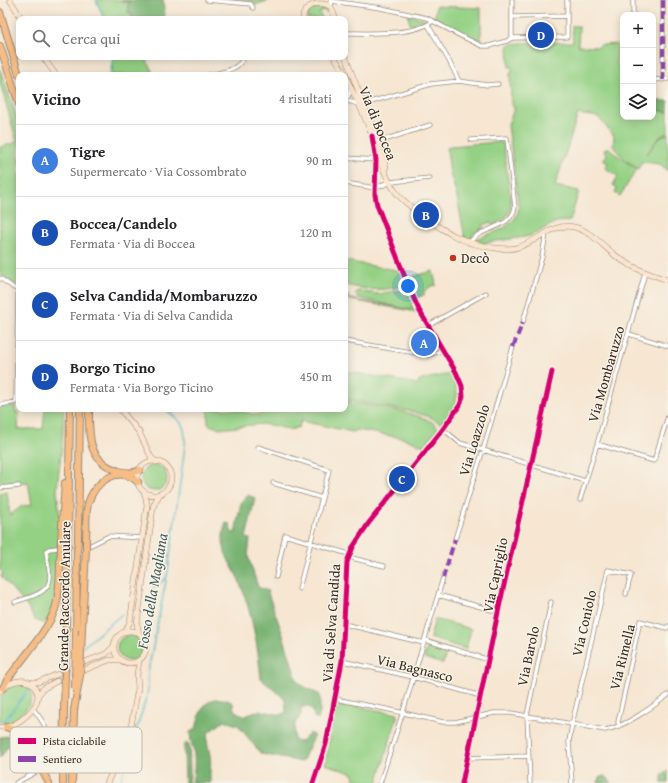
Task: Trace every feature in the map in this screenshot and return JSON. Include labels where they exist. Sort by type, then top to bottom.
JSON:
[{"type":"highway","points":[[0,12],[18,72]]},
{"type":"highway","points":[[0,46],[16,95]]},
{"type":"highway","name":"Grande Raccordo Anulare","points":[[64,727],[66,638],[62,549],[64,541],[70,412]]},
{"type":"highway","name":"Grande Raccordo Anulare","points":[[74,727],[80,412]]},
{"type":"highway","points":[[89,412],[89,436],[93,450],[99,459],[109,467],[121,472],[130,473],[140,470]]},
{"type":"highway","points":[[74,710],[80,675],[82,629],[89,547],[86,538],[88,502],[98,486],[105,479],[115,475],[128,476],[138,482]]},
{"type":"highway","points":[[2,690],[53,614],[57,600],[62,549]]},
{"type":"highway","points":[[44,773],[50,783]]},
{"type":"highway","name":"Grande Raccordo Anulare","points":[[62,773],[62,783]]},
{"type":"highway","name":"Grande Raccordo Anulare","points":[[72,773],[72,783]]},
{"type":"main road","points":[[10,0],[20,16]]},
{"type":"main road","points":[[304,16],[307,6],[307,0]]},
{"type":"main road","points":[[307,6],[315,1],[331,2],[335,16]]},
{"type":"main road","points":[[45,60],[54,72]]},
{"type":"main road","name":"Via di Boccea","points":[[336,60],[344,72]]},
{"type":"main road","name":"Via di Boccea","points":[[346,60],[380,162],[389,180],[398,195],[410,207],[448,233],[469,243],[492,248],[511,249],[526,244],[562,226],[571,226],[586,232],[634,268],[668,280]]},
{"type":"main road","name":"Via di Boccea","points":[[348,81],[362,105],[378,142],[389,180]]},
{"type":"main road","points":[[122,412],[139,432],[151,457],[156,462],[166,466],[170,476],[168,486],[160,494],[153,508],[137,624],[139,634]]},
{"type":"main road","points":[[146,447],[146,464]]},
{"type":"main road","points":[[125,632],[130,622],[147,502],[144,492],[138,482],[138,476],[140,470],[146,464],[156,462]]},
{"type":"main road","points":[[144,492],[152,495],[160,494]]},
{"type":"main road","points":[[82,663],[106,654],[111,650],[118,637],[125,632],[132,631],[144,638],[147,646],[145,654],[139,660],[128,663]]},
{"type":"main road","points":[[114,645],[115,653],[120,660]]},
{"type":"main road","points":[[82,671],[109,660],[120,660],[128,663],[137,676]]},
{"type":"main road","points":[[131,727],[138,686],[137,676],[139,660]]},
{"type":"main road","points":[[26,682],[38,682],[58,674]]},
{"type":"main road","points":[[2,690],[14,681],[20,680],[34,687],[38,695]]},
{"type":"main road","points":[[3,727],[14,725],[33,709],[38,695],[44,688],[58,682]]},
{"type":"main road","points":[[107,783],[112,773]]},
{"type":"street","points":[[207,0],[251,4],[253,8]]},
{"type":"street","points":[[512,0],[512,38]]},
{"type":"street","points":[[331,2],[381,8],[425,17],[482,46],[489,46],[512,38],[567,37],[567,0]]},
{"type":"street","points":[[633,0],[633,12]]},
{"type":"street","points":[[663,0],[663,80]]},
{"type":"street","points":[[512,17],[567,16]]},
{"type":"street","points":[[348,33],[393,33],[408,31],[428,25],[433,21]]},
{"type":"street","points":[[428,25],[459,81]]},
{"type":"street","points":[[220,72],[240,64],[242,60]]},
{"type":"street","points":[[656,80],[668,80]]},
{"type":"street","points":[[348,102],[362,105],[427,85],[459,81],[487,85],[498,84]]},
{"type":"street","points":[[348,96],[350,85]]},
{"type":"street","points":[[378,142],[430,125]]},
{"type":"street","name":"Via di Selva Candida","points":[[313,783],[326,744],[342,661],[348,556],[368,524],[443,430],[460,405],[463,393],[460,380],[444,350],[419,310],[377,205],[375,188],[376,160],[372,136]]},
{"type":"street","points":[[469,243],[477,234],[507,221],[513,215],[515,207],[507,138],[471,140]]},
{"type":"street","points":[[348,158],[376,160]]},
{"type":"street","points":[[348,184],[375,188],[389,180],[430,178]]},
{"type":"street","points":[[523,322],[542,257],[546,233]]},
{"type":"street","name":"Via Mombaruzzo","points":[[580,500],[585,480],[598,444],[645,273]]},
{"type":"street","points":[[0,278],[16,288]]},
{"type":"street","points":[[429,325],[486,293]]},
{"type":"street","points":[[629,334],[668,346]]},
{"type":"street","points":[[348,342],[428,355],[444,350]]},
{"type":"street","name":"Via Loazzolo","points":[[455,539],[483,450],[512,347]]},
{"type":"street","name":"Via Capriglio","points":[[462,783],[498,612],[552,372]]},
{"type":"street","points":[[0,405],[16,402]]},
{"type":"street","points":[[598,444],[654,462],[668,416]]},
{"type":"street","points":[[443,430],[460,443],[585,480]]},
{"type":"street","points":[[258,447],[329,470],[299,589]]},
{"type":"street","points":[[273,483],[322,498]]},
{"type":"street","points":[[0,488],[19,486]]},
{"type":"street","points":[[276,577],[285,535],[311,542],[348,556],[384,566]]},
{"type":"street","points":[[89,547],[109,536],[142,538]]},
{"type":"street","points":[[15,602],[38,594],[47,587],[50,577],[46,551],[49,548],[62,549]]},
{"type":"street","name":"Via Coniolo","points":[[572,724],[608,570],[631,575],[626,594]]},
{"type":"street","points":[[380,783],[443,578]]},
{"type":"street","points":[[438,595],[498,612]]},
{"type":"street","name":"Via Barolo","points":[[530,783],[527,715],[550,602]]},
{"type":"street","name":"Via Rimella","points":[[619,726],[618,722],[640,620],[667,628],[668,626]]},
{"type":"street","points":[[344,624],[424,642],[488,660]]},
{"type":"street","name":"Via Bagnasco","points":[[342,661],[413,677],[481,696]]},
{"type":"street","points":[[335,699],[403,712],[429,720],[443,722],[456,722],[494,713],[527,715],[602,730],[619,726],[668,696]]},
{"type":"street","points":[[33,709],[45,727]]},
{"type":"street","points":[[572,724],[569,742],[572,783]]},
{"type":"street","points":[[468,758],[529,756]]},
{"type":"street","points":[[16,783],[34,773]]},
{"type":"green space","points":[[96,0],[120,0],[124,3],[129,2],[127,6],[128,12],[132,16],[104,16]]},
{"type":"green space","points":[[121,0],[163,0],[165,16],[133,16],[129,12],[128,7],[130,2]]},
{"type":"green space","points":[[233,0],[270,0],[255,6],[253,2]]},
{"type":"green space","points":[[314,6],[318,6],[322,7],[328,12],[326,13],[324,10],[319,13],[321,16],[307,16],[308,11]]},
{"type":"green space","points":[[436,6],[481,8],[481,43],[435,18]]},
{"type":"green space","points":[[408,15],[426,19],[426,21],[410,25]]},
{"type":"green space","points":[[572,26],[579,26],[578,46],[599,47],[600,45],[617,44],[617,64],[620,70],[620,120],[656,120],[656,110],[668,112],[668,133],[662,136],[668,134],[668,171],[660,164],[642,162],[638,169],[624,159],[613,146],[614,136],[598,117],[578,114],[555,186],[579,191],[570,221],[556,222],[533,235],[525,237],[483,243],[474,240],[507,226],[516,216],[519,208],[508,125],[514,107],[511,105],[510,73],[512,73],[512,67],[509,67],[508,45],[519,43],[573,42]]},
{"type":"green space","points":[[113,60],[146,60],[152,72],[112,72]]},
{"type":"green space","points":[[0,69],[16,115],[16,139],[0,83]]},
{"type":"green space","points":[[656,101],[668,101],[668,112],[656,110]]},
{"type":"green space","points":[[16,142],[16,285],[0,274],[0,147]]},
{"type":"green space","points":[[498,142],[503,143],[511,201],[510,210],[507,216],[501,221],[493,225],[491,222],[483,225],[484,228],[476,232],[471,240],[465,238],[457,197],[450,173],[447,150],[448,147],[451,146]]},
{"type":"green space","points":[[608,147],[637,169],[620,196],[615,193],[617,188],[613,185],[618,176],[605,168],[608,163],[603,160],[607,155],[604,150]]},
{"type":"green space","points":[[348,262],[401,271],[405,285],[389,289],[375,290],[348,286]]},
{"type":"green space","points":[[433,271],[436,285],[433,285],[424,291],[424,295],[416,298],[408,278]]},
{"type":"green space","points":[[407,290],[414,307],[410,307],[415,309],[417,312],[348,300],[348,296],[350,299],[411,310],[359,298],[355,294],[357,291],[378,294]]},
{"type":"green space","points":[[348,372],[418,384],[419,380],[451,374],[456,388],[456,400],[455,405],[443,422],[440,423],[430,417],[414,412],[348,400]]},
{"type":"green space","points":[[348,402],[411,414],[433,423],[438,428],[424,446],[403,438],[357,430],[353,432],[301,421],[299,427],[289,430],[275,426],[257,424],[218,428],[208,424],[208,412],[244,412],[258,415],[262,412],[348,412]]},
{"type":"green space","points":[[15,405],[16,413],[19,412],[18,429],[43,429],[45,412],[64,412],[57,491],[60,517],[55,595],[49,617],[45,624],[35,620],[26,605],[1,576],[3,573],[0,570],[0,493],[7,492],[10,515],[22,506],[32,505],[28,482],[0,486],[0,407]]},
{"type":"green space","points":[[154,465],[163,469],[167,478],[163,487],[154,491],[145,487],[141,478],[145,469]]},
{"type":"green space","points":[[248,495],[255,498],[246,538],[250,539],[248,556],[258,587],[268,591],[297,681],[320,695],[320,712],[318,720],[314,717],[312,709],[307,706],[301,708],[301,715],[295,723],[294,740],[300,742],[310,733],[314,736],[302,762],[261,754],[238,725],[224,721],[208,733],[207,737],[211,783],[192,783],[194,751],[190,738],[190,732],[197,726],[199,716],[206,704],[210,701],[223,699],[233,703],[234,710],[245,717],[257,711],[281,715],[286,712],[285,699],[261,679],[256,642],[248,606],[223,544],[223,535],[226,523],[230,524],[231,532],[235,533],[241,503]]},
{"type":"green space","points":[[435,619],[471,629],[466,649],[430,638]]},
{"type":"green space","points":[[130,635],[139,639],[143,648],[139,657],[130,661],[121,657],[117,648],[121,639]]},
{"type":"green space","points":[[428,644],[447,650],[443,664],[424,658]]},
{"type":"green space","points":[[15,684],[26,686],[31,690],[32,697],[29,705],[16,718],[8,722],[0,722],[0,697]]},
{"type":"green space","points":[[339,703],[398,714],[377,783],[371,783],[353,778],[354,774],[325,764],[336,705]]},
{"type":"green space","points":[[9,736],[10,743],[0,758],[0,737]]},
{"type":"green space","points":[[186,743],[189,744],[189,783],[185,783],[184,747]]},
{"type":"green space","points":[[668,771],[668,783],[662,783],[662,774]]},
{"type":"green space","points":[[603,776],[607,777],[612,783],[598,783],[599,778]]},
{"type":"waterway","name":"Fosso della Magliana","points":[[96,0],[103,16]]},
{"type":"waterway","name":"Fosso della Magliana","points":[[110,72],[112,60]]},
{"type":"waterway","name":"Fosso della Magliana","points":[[137,727],[148,690],[148,672],[168,570],[185,446],[184,428],[182,424],[169,412]]},
{"type":"waterway","points":[[151,591],[166,578]]},
{"type":"waterway","points":[[83,647],[122,614]]},
{"type":"waterway","points":[[3,722],[29,689]]},
{"type":"waterway","name":"Fosso della Magliana","points":[[120,783],[123,773]]},
{"type":"tunnel","points":[[66,547],[91,545]]},
{"type":"tunnel","points":[[58,674],[78,665]]},
{"type":"tunnel","points":[[57,681],[77,673]]},
{"type":"marked path","points":[[663,0],[663,80]]},
{"type":"marked path","points":[[513,347],[523,322]]},
{"type":"marked path","points":[[443,578],[455,539]]},
{"type":"cycle path","points":[[313,783],[326,744],[342,661],[347,562],[353,547],[368,524],[443,429],[460,405],[463,396],[462,386],[456,372],[419,310],[377,205],[375,195],[376,160],[372,136]]},
{"type":"cycle path","points":[[462,783],[500,603],[552,372]]},
{"type":"place","name":"Borgo Ticino","points":[[541,35]]},
{"type":"place","name":"Boccea/Candelo","points":[[426,215]]},
{"type":"place","name":"Decò","points":[[453,258]]},
{"type":"place","name":"Tigre","points":[[424,343]]},
{"type":"place","name":"Selva Candida/Mombaruzzo","points":[[402,479]]}]
